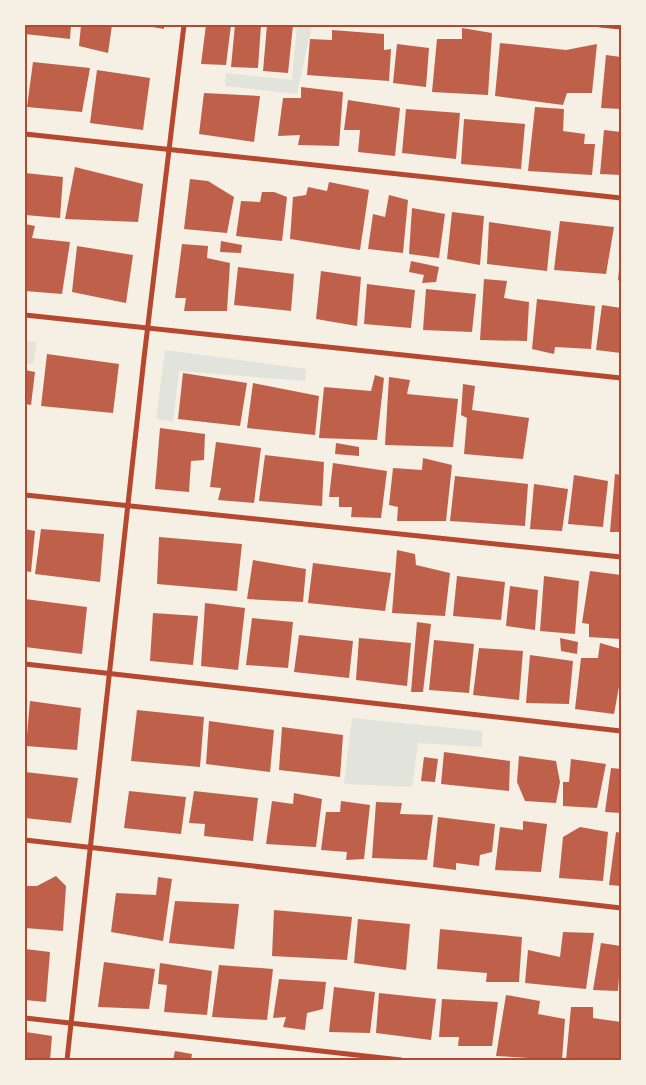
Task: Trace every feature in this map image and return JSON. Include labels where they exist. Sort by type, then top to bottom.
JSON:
[{"type":"street","points":[[67,1060],[148,327],[184,25]]},
{"type":"street","points":[[600,25],[621,27]]},
{"type":"street","points":[[25,134],[621,198]]},
{"type":"street","points":[[25,315],[621,378]]},
{"type":"street","points":[[25,495],[621,557]]},
{"type":"street","points":[[25,664],[621,731]]},
{"type":"street","points":[[25,840],[621,908]]},
{"type":"street","points":[[25,1018],[401,1060]]},
{"type":"shaded area","points":[[297,25],[312,25],[297,94],[225,86],[226,73],[292,80]]},
{"type":"shaded area","points":[[312,25],[390,25],[390,28]]},
{"type":"shaded area","points":[[25,341],[37,342],[33,364],[25,363]]},
{"type":"shaded area","points":[[165,350],[306,369],[305,381],[179,371],[173,422],[156,419]]},
{"type":"shaded area","points":[[352,718],[482,731],[482,747],[418,743],[412,787],[344,784]]},
{"type":"building","points":[[25,25],[71,25],[70,39],[25,34]]},
{"type":"building","points":[[81,25],[112,25],[108,53],[79,46]]},
{"type":"building","points":[[164,25],[164,29],[146,26]]},
{"type":"building","points":[[206,25],[231,25],[226,65],[201,64]]},
{"type":"building","points":[[235,25],[261,25],[258,68],[231,67]]},
{"type":"building","points":[[267,25],[293,25],[288,73],[263,71]]},
{"type":"building","points":[[462,28],[492,33],[488,95],[432,92],[437,39],[462,39]]},
{"type":"building","points":[[332,30],[384,34],[384,50],[391,49],[389,81],[307,75],[310,39],[332,40]]},
{"type":"building","points":[[500,43],[566,50],[597,44],[592,93],[567,93],[563,105],[495,96]]},
{"type":"building","points":[[397,44],[429,48],[426,87],[393,83]]},
{"type":"building","points":[[606,55],[621,57],[621,109],[601,108]]},
{"type":"building","points":[[33,62],[90,68],[82,112],[27,107]]},
{"type":"building","points":[[97,70],[150,78],[143,130],[90,123]]},
{"type":"building","points":[[301,87],[343,92],[339,146],[298,145],[300,135],[278,136],[283,98],[301,98]]},
{"type":"building","points":[[204,93],[260,96],[254,142],[199,134]]},
{"type":"building","points":[[348,100],[400,108],[395,156],[358,152],[360,130],[344,130]]},
{"type":"building","points":[[535,107],[564,109],[563,131],[585,134],[584,144],[595,144],[592,175],[528,171]]},
{"type":"building","points":[[406,109],[460,113],[456,159],[402,153]]},
{"type":"building","points":[[464,119],[525,124],[521,169],[461,164]]},
{"type":"building","points":[[604,130],[621,132],[621,175],[600,174]]},
{"type":"building","points":[[75,167],[143,184],[138,222],[65,219]]},
{"type":"building","points":[[25,173],[63,177],[60,218],[25,215]]},
{"type":"building","points":[[190,179],[208,181],[234,197],[227,233],[184,229]]},
{"type":"building","points":[[329,182],[369,190],[360,250],[290,239],[293,197],[306,195],[308,187],[327,191]]},
{"type":"building","points":[[262,192],[274,192],[287,197],[282,241],[236,236],[241,201],[260,202]]},
{"type":"building","points":[[389,195],[408,200],[403,253],[368,249],[373,214],[385,217]]},
{"type":"building","points":[[412,208],[445,214],[439,258],[409,254]]},
{"type":"building","points":[[452,212],[484,216],[480,265],[447,259]]},
{"type":"building","points":[[560,221],[614,227],[606,274],[554,270]]},
{"type":"building","points":[[489,222],[551,231],[547,271],[487,264]]},
{"type":"building","points":[[25,224],[35,226],[32,238],[70,242],[62,294],[25,291]]},
{"type":"building","points":[[221,241],[242,245],[241,253],[220,252]]},
{"type":"building","points":[[182,244],[208,246],[207,258],[230,263],[227,311],[184,311],[186,298],[175,298]]},
{"type":"building","points":[[77,246],[133,255],[126,303],[72,292]]},
{"type":"building","points":[[621,260],[621,281],[618,280]]},
{"type":"building","points":[[411,261],[439,267],[436,282],[422,283],[424,275],[409,272]]},
{"type":"building","points":[[238,267],[294,274],[291,311],[234,305]]},
{"type":"building","points":[[321,271],[361,277],[357,326],[316,319]]},
{"type":"building","points":[[484,279],[507,281],[504,298],[529,302],[527,341],[480,340]]},
{"type":"building","points":[[367,284],[415,290],[411,328],[364,324]]},
{"type":"building","points":[[426,289],[476,294],[472,332],[423,330]]},
{"type":"building","points":[[537,299],[595,306],[591,349],[555,347],[554,354],[532,349]]},
{"type":"building","points":[[602,305],[621,308],[621,353],[596,350]]},
{"type":"building","points":[[47,354],[119,364],[113,413],[41,406]]},
{"type":"building","points":[[25,370],[35,372],[31,405],[25,404]]},
{"type":"building","points":[[183,373],[247,383],[240,426],[178,419]]},
{"type":"building","points":[[375,375],[384,378],[377,440],[319,438],[324,387],[371,391]]},
{"type":"building","points":[[389,377],[410,380],[407,394],[458,399],[453,447],[385,445]]},
{"type":"building","points":[[253,383],[319,396],[315,435],[247,428]]},
{"type":"building","points":[[463,384],[475,386],[472,410],[529,418],[523,459],[464,454],[467,418],[461,415]]},
{"type":"building","points":[[160,428],[205,434],[204,460],[191,461],[189,492],[155,489]]},
{"type":"building","points":[[216,442],[261,448],[254,503],[218,500],[221,488],[210,487]]},
{"type":"building","points":[[336,443],[359,447],[359,456],[335,454]]},
{"type":"building","points":[[265,455],[324,462],[322,506],[259,501]]},
{"type":"building","points":[[423,458],[452,465],[446,521],[397,521],[398,507],[389,505],[393,468],[422,470]]},
{"type":"building","points":[[333,463],[387,471],[381,518],[351,517],[352,507],[339,507],[339,497],[329,497]]},
{"type":"building","points":[[615,474],[621,475],[621,532],[610,532]]},
{"type":"building","points":[[574,475],[608,481],[603,527],[568,524]]},
{"type":"building","points":[[455,476],[528,484],[525,526],[450,521]]},
{"type":"building","points":[[534,484],[568,489],[562,531],[530,529]]},
{"type":"building","points":[[25,529],[35,531],[31,572],[25,571]]},
{"type":"building","points":[[41,529],[104,534],[100,582],[35,574]]},
{"type":"building","points":[[159,537],[242,544],[237,591],[157,584]]},
{"type":"building","points":[[397,550],[415,554],[416,565],[450,573],[445,616],[392,613]]},
{"type":"building","points":[[253,560],[306,569],[303,602],[247,599]]},
{"type":"building","points":[[313,563],[391,573],[385,611],[308,603]]},
{"type":"building","points":[[590,571],[621,575],[621,639],[589,637],[589,624],[582,623]]},
{"type":"building","points":[[457,576],[505,582],[501,620],[453,616]]},
{"type":"building","points":[[544,576],[579,581],[575,634],[540,631]]},
{"type":"building","points":[[510,586],[538,590],[535,630],[506,626]]},
{"type":"building","points":[[25,599],[87,607],[82,654],[25,647]]},
{"type":"building","points":[[205,603],[245,608],[238,670],[201,666]]},
{"type":"building","points":[[153,613],[198,616],[193,665],[150,661]]},
{"type":"building","points":[[252,618],[293,622],[288,668],[246,665]]},
{"type":"building","points":[[417,622],[431,624],[423,692],[411,692]]},
{"type":"building","points":[[299,635],[353,641],[349,678],[294,672]]},
{"type":"building","points":[[359,638],[411,643],[407,686],[356,680]]},
{"type":"building","points":[[560,638],[578,642],[577,654],[561,651]]},
{"type":"building","points":[[434,640],[474,644],[469,693],[429,690]]},
{"type":"building","points":[[600,643],[621,649],[621,676],[614,714],[575,709],[581,658],[598,658]]},
{"type":"building","points":[[479,648],[523,651],[519,700],[473,695]]},
{"type":"building","points":[[530,655],[573,661],[569,704],[526,703]]},
{"type":"building","points":[[30,701],[81,708],[77,750],[26,746]]},
{"type":"building","points":[[137,710],[204,717],[200,767],[131,761]]},
{"type":"building","points":[[209,721],[274,730],[270,772],[206,764]]},
{"type":"building","points":[[282,727],[343,735],[340,777],[279,770]]},
{"type":"building","points":[[444,752],[510,761],[509,791],[441,784]]},
{"type":"building","points":[[519,756],[556,761],[560,782],[556,803],[525,801],[517,782]]},
{"type":"building","points":[[424,757],[438,759],[435,782],[421,781]]},
{"type":"building","points":[[571,759],[606,764],[597,808],[563,806],[563,782],[569,782]]},
{"type":"building","points":[[611,768],[621,769],[621,813],[605,812]]},
{"type":"building","points":[[25,772],[78,778],[71,823],[25,818]]},
{"type":"building","points":[[129,791],[186,797],[181,834],[124,828]]},
{"type":"building","points":[[194,791],[258,798],[253,841],[204,836],[205,824],[189,823]]},
{"type":"building","points":[[294,793],[322,799],[316,847],[266,844],[272,801],[293,804]]},
{"type":"building","points":[[341,801],[370,805],[364,859],[346,860],[347,852],[321,850],[326,812],[340,812]]},
{"type":"building","points":[[376,802],[402,803],[400,814],[433,815],[427,860],[372,858]]},
{"type":"building","points":[[438,817],[495,824],[492,852],[480,855],[479,866],[456,863],[456,870],[433,867]]},
{"type":"building","points":[[523,821],[547,824],[541,872],[495,870],[500,827],[523,830]]},
{"type":"building","points":[[580,827],[608,832],[603,881],[559,878],[563,837]]},
{"type":"building","points":[[616,832],[621,833],[621,886],[609,885]]},
{"type":"building","points":[[56,876],[66,886],[63,931],[25,928],[25,886],[37,886]]},
{"type":"building","points":[[158,877],[172,879],[163,941],[111,932],[116,893],[156,895]]},
{"type":"building","points":[[175,901],[239,904],[234,949],[169,943]]},
{"type":"building","points":[[274,910],[352,917],[347,960],[272,956]]},
{"type":"building","points":[[358,919],[410,924],[406,970],[354,963]]},
{"type":"building","points":[[440,929],[522,937],[519,982],[486,982],[487,973],[437,969]]},
{"type":"building","points":[[563,932],[594,933],[586,989],[525,983],[528,950],[560,957]]},
{"type":"building","points":[[601,943],[621,946],[618,991],[593,990]]},
{"type":"building","points":[[25,949],[50,952],[46,1002],[25,1000]]},
{"type":"building","points":[[104,962],[155,969],[149,1009],[98,1007]]},
{"type":"building","points":[[160,963],[212,971],[207,1015],[164,1012],[167,985],[158,984]]},
{"type":"building","points":[[219,965],[273,969],[267,1020],[212,1017]]},
{"type":"building","points":[[279,979],[326,982],[323,1009],[307,1013],[305,1030],[283,1027],[286,1017],[273,1018]]},
{"type":"building","points":[[334,987],[375,992],[370,1033],[329,1032]]},
{"type":"building","points":[[379,993],[436,999],[431,1040],[376,1033]]},
{"type":"building","points":[[506,995],[540,1001],[538,1014],[565,1019],[562,1060],[496,1056]]},
{"type":"building","points":[[442,999],[498,1002],[492,1046],[458,1046],[459,1037],[439,1037]]},
{"type":"building","points":[[571,1007],[593,1007],[593,1018],[621,1022],[621,1060],[566,1060]]},
{"type":"building","points":[[26,1032],[52,1036],[50,1060],[25,1060]]},
{"type":"building","points":[[175,1051],[192,1054],[191,1060],[173,1060]]}]
